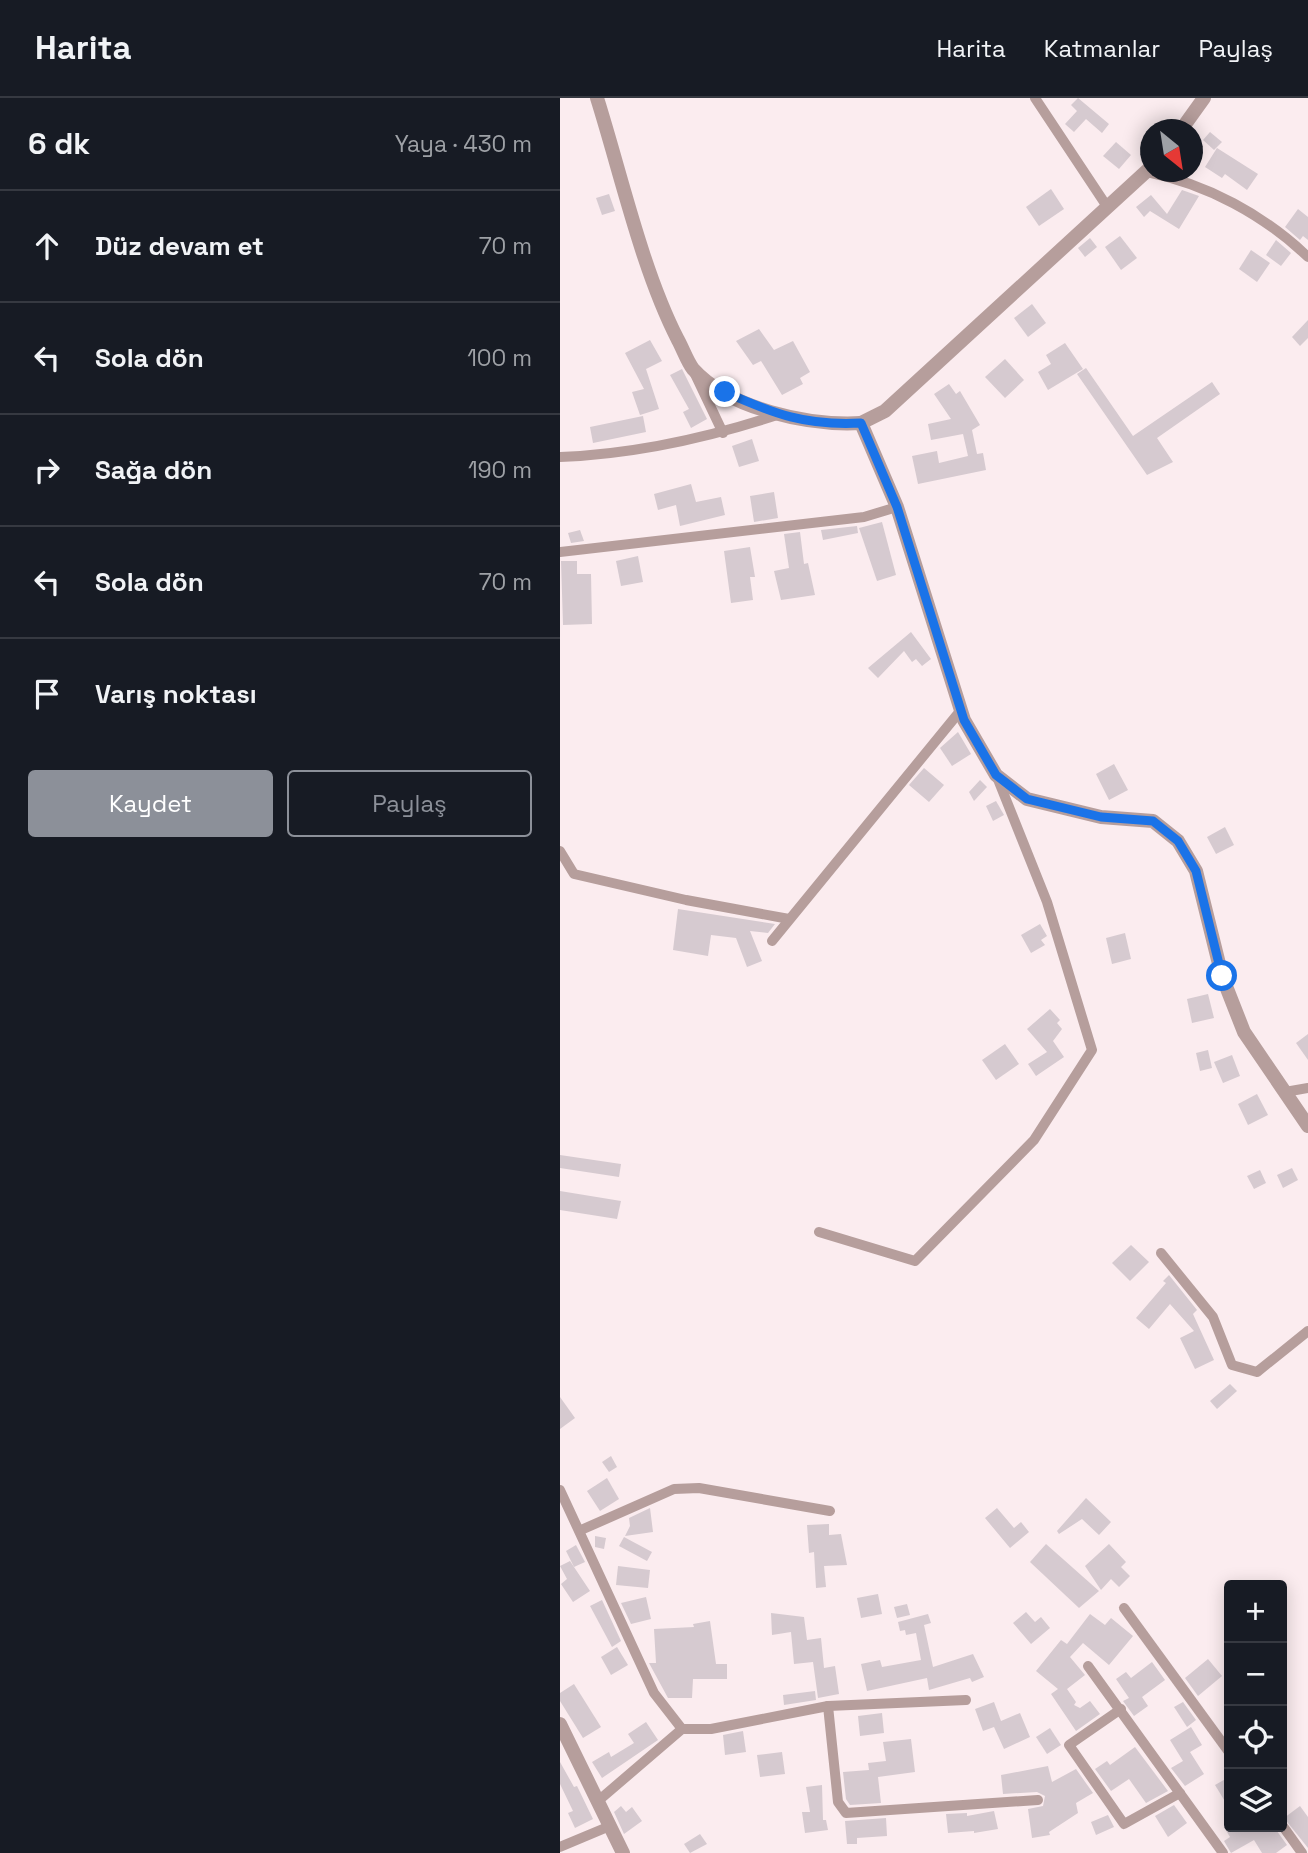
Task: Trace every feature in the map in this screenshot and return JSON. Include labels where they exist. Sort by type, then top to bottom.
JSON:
[{"type":"street","points":[[597,98],[663,312],[723,433]]},
{"type":"street","points":[[1035,98],[1108,208]]},
{"type":"street","points":[[1189,119],[1204,98]]},
{"type":"street","points":[[692,368],[725,392],[777,415],[836,424],[861,423],[885,411],[1140,178]]},
{"type":"street","points":[[1191,182],[1285,235],[1308,257]]},
{"type":"street","points":[[560,457],[592,455],[723,433],[777,415]]},
{"type":"street","points":[[819,1232],[915,1261],[1034,1140],[1092,1050],[1046,902],[996,775],[961,710],[897,507],[861,423]]},
{"type":"street","points":[[560,552],[864,517],[897,507]]},
{"type":"street","points":[[772,941],[961,710]]},
{"type":"street","points":[[996,775],[1027,799],[1101,817],[1153,821],[1178,841],[1196,871],[1222,976],[1244,1032],[1308,1126]]},
{"type":"street","points":[[560,852],[573,874],[686,900],[789,919]]},
{"type":"street","points":[[1285,1093],[1308,1088]]},
{"type":"street","points":[[1161,1253],[1213,1317],[1232,1365],[1258,1372],[1308,1331]]},
{"type":"street","points":[[581,1531],[674,1489],[699,1488],[830,1511]]},
{"type":"street","points":[[560,1490],[654,1693],[682,1729]]},
{"type":"street","points":[[1124,1608],[1224,1745]]},
{"type":"street","points":[[1088,1666],[1223,1853]]},
{"type":"street","points":[[598,1801],[682,1729],[711,1729],[828,1706],[966,1700]]},
{"type":"street","points":[[828,1706],[838,1802],[846,1813],[1038,1800]]},
{"type":"street","points":[[1121,1709],[1069,1745],[1124,1824],[1180,1793]]},
{"type":"street","points":[[560,1724],[623,1853]]},
{"type":"street","points":[[560,1847],[610,1826]]},
{"type":"street","points":[[1287,1832],[1302,1853]]},
{"type":"building","points":[[1078,98],[1109,124],[1102,133],[1086,119],[1074,132],[1065,124],[1077,111],[1071,105]]},
{"type":"building","points":[[1210,132],[1222,142],[1214,150],[1203,140]]},
{"type":"building","points":[[1116,142],[1131,155],[1119,169],[1103,156]]},
{"type":"building","points":[[1217,148],[1258,174],[1247,190],[1225,174],[1222,178],[1205,167]]},
{"type":"building","points":[[1051,189],[1064,209],[1039,226],[1026,207]]},
{"type":"building","points":[[1182,190],[1199,196],[1179,229],[1150,211],[1144,217],[1136,207],[1151,195],[1167,214]]},
{"type":"building","points":[[609,194],[615,211],[602,215],[596,198]]},
{"type":"building","points":[[1298,209],[1308,217],[1308,240],[1303,236],[1300,240],[1285,227]]},
{"type":"building","points":[[1120,236],[1137,258],[1121,270],[1105,247]]},
{"type":"building","points":[[1090,238],[1097,247],[1085,257],[1078,248]]},
{"type":"building","points":[[1276,240],[1291,253],[1281,266],[1266,255]]},
{"type":"building","points":[[1251,250],[1270,263],[1257,282],[1239,269]]},
{"type":"building","points":[[1032,304],[1046,323],[1028,337],[1014,318]]},
{"type":"building","points":[[1308,320],[1308,338],[1300,346],[1292,337]]},
{"type":"building","points":[[759,329],[774,350],[793,341],[810,372],[800,378],[803,384],[782,395],[761,361],[753,365],[736,341]]},
{"type":"building","points":[[650,340],[662,361],[646,369],[659,409],[640,415],[632,392],[644,389],[625,353]]},
{"type":"building","points":[[1065,343],[1083,369],[1048,390],[1038,372],[1051,364],[1046,355]]},
{"type":"building","points":[[1005,359],[1024,380],[1005,398],[985,377]]},
{"type":"building","points":[[1086,368],[1133,436],[1212,382],[1220,394],[1157,438],[1173,462],[1147,475],[1077,374]]},
{"type":"building","points":[[682,369],[707,419],[691,428],[683,412],[689,409],[670,375]]},
{"type":"building","points":[[949,384],[956,394],[960,391],[980,425],[972,430],[977,454],[983,453],[986,470],[918,484],[912,456],[937,451],[939,463],[968,456],[963,434],[931,440],[928,424],[951,419],[934,394]]},
{"type":"building","points":[[643,416],[646,432],[593,443],[590,427]]},
{"type":"building","points":[[752,439],[759,461],[739,467],[732,446]]},
{"type":"building","points":[[691,484],[696,502],[721,497],[725,515],[680,526],[676,505],[658,510],[654,494]]},
{"type":"building","points":[[774,492],[778,518],[754,522],[750,496]]},
{"type":"building","points":[[882,522],[896,575],[877,581],[859,528]]},
{"type":"building","points":[[857,526],[858,533],[823,540],[821,530]]},
{"type":"building","points":[[580,530],[584,541],[571,543],[568,533]]},
{"type":"building","points":[[800,532],[804,564],[808,563],[815,595],[781,600],[774,571],[789,568],[784,534]]},
{"type":"building","points":[[750,547],[755,577],[750,577],[753,600],[731,603],[724,551]]},
{"type":"building","points":[[638,556],[643,582],[621,586],[616,561]]},
{"type":"building","points":[[561,561],[577,561],[577,574],[591,574],[592,624],[563,625]]},
{"type":"building","points":[[911,632],[931,659],[922,666],[916,659],[912,662],[904,651],[878,678],[868,668]]},
{"type":"building","points":[[958,732],[971,754],[952,766],[940,748]]},
{"type":"building","points":[[1114,764],[1128,790],[1109,800],[1096,774]]},
{"type":"building","points":[[924,768],[944,785],[929,802],[909,785]]},
{"type":"building","points":[[980,780],[987,787],[974,801],[969,792]]},
{"type":"building","points":[[996,801],[1004,815],[993,821],[986,806]]},
{"type":"building","points":[[1225,827],[1234,845],[1216,854],[1207,837]]},
{"type":"building","points":[[678,909],[775,924],[768,933],[750,931],[762,961],[747,967],[736,938],[711,935],[708,956],[673,950]]},
{"type":"building","points":[[1040,924],[1047,936],[1041,940],[1045,945],[1031,953],[1021,935]]},
{"type":"building","points":[[1125,933],[1131,959],[1112,964],[1106,938]]},
{"type":"building","points":[[1208,994],[1214,1018],[1192,1023],[1187,999]]},
{"type":"building","points":[[1050,1009],[1060,1020],[1057,1023],[1062,1029],[1053,1041],[1064,1057],[1036,1076],[1028,1064],[1047,1052],[1027,1029]]},
{"type":"building","points":[[1308,1034],[1308,1060],[1296,1043]]},
{"type":"building","points":[[1005,1044],[1019,1064],[996,1080],[982,1060]]},
{"type":"building","points":[[1208,1050],[1212,1068],[1200,1071],[1196,1053]]},
{"type":"building","points":[[1232,1055],[1240,1076],[1223,1083],[1214,1062]]},
{"type":"building","points":[[1257,1094],[1268,1115],[1248,1125],[1238,1104]]},
{"type":"building","points":[[560,1155],[621,1164],[619,1177],[560,1168]]},
{"type":"building","points":[[1292,1168],[1298,1180],[1283,1188],[1277,1175]]},
{"type":"building","points":[[1260,1170],[1266,1183],[1254,1189],[1247,1176]]},
{"type":"building","points":[[560,1191],[621,1201],[617,1219],[560,1210]]},
{"type":"building","points":[[1131,1245],[1149,1262],[1130,1281],[1112,1263]]},
{"type":"building","points":[[1169,1275],[1197,1310],[1193,1314],[1214,1360],[1195,1369],[1180,1338],[1194,1331],[1170,1304],[1149,1329],[1136,1318],[1166,1283],[1163,1281]]},
{"type":"building","points":[[1230,1384],[1237,1391],[1217,1409],[1210,1401]]},
{"type":"building","points":[[560,1397],[575,1418],[560,1429]]},
{"type":"building","points":[[611,1456],[617,1467],[609,1472],[602,1462]]},
{"type":"building","points":[[607,1478],[619,1499],[600,1511],[587,1491]]},
{"type":"building","points":[[1086,1498],[1111,1522],[1099,1535],[1082,1519],[1059,1534],[1057,1531]]},
{"type":"building","points":[[650,1508],[653,1532],[625,1536],[630,1526],[629,1518]]},
{"type":"building","points":[[997,1508],[1014,1528],[1021,1522],[1029,1532],[1010,1548],[985,1518]]},
{"type":"building","points":[[829,1524],[829,1535],[841,1534],[847,1565],[824,1566],[826,1587],[816,1588],[814,1552],[809,1553],[807,1525]]},
{"type":"building","points":[[595,1536],[606,1538],[604,1549],[595,1547]]},
{"type":"building","points":[[624,1537],[652,1552],[647,1561],[619,1546]]},
{"type":"building","points":[[1046,1544],[1099,1591],[1079,1608],[1030,1562]]},
{"type":"building","points":[[1109,1544],[1126,1562],[1121,1567],[1130,1576],[1119,1587],[1111,1579],[1101,1590],[1085,1566]]},
{"type":"building","points":[[576,1545],[585,1562],[574,1567],[566,1551]]},
{"type":"building","points":[[570,1561],[590,1591],[573,1602],[561,1584],[567,1579],[560,1566]]},
{"type":"building","points":[[618,1566],[650,1570],[648,1588],[616,1585]]},
{"type":"building","points":[[878,1594],[882,1614],[861,1618],[857,1598]]},
{"type":"building","points":[[646,1597],[651,1619],[631,1624],[621,1603]]},
{"type":"building","points":[[602,1600],[621,1641],[612,1647],[590,1606]]},
{"type":"building","points":[[907,1604],[910,1615],[897,1618],[894,1607]]},
{"type":"building","points":[[1026,1612],[1035,1622],[1041,1617],[1050,1628],[1031,1644],[1013,1623]]},
{"type":"building","points":[[771,1613],[804,1617],[807,1640],[821,1638],[824,1668],[835,1666],[839,1694],[818,1698],[813,1662],[794,1664],[791,1632],[772,1635]]},
{"type":"building","points":[[928,1614],[931,1623],[924,1625],[933,1667],[973,1654],[984,1677],[972,1682],[970,1678],[929,1690],[927,1678],[867,1691],[861,1664],[880,1660],[882,1667],[921,1660],[916,1633],[906,1635],[905,1630],[900,1631],[898,1622]]},
{"type":"building","points":[[1090,1614],[1105,1625],[1111,1618],[1133,1636],[1109,1665],[1083,1643],[1070,1657],[1085,1675],[1067,1689],[1076,1702],[1074,1705],[1080,1708],[1090,1701],[1100,1714],[1076,1731],[1051,1694],[1058,1689],[1036,1671],[1061,1640],[1067,1644]]},
{"type":"building","points":[[710,1621],[716,1664],[727,1664],[727,1679],[693,1679],[692,1698],[668,1698],[649,1663],[656,1663],[654,1629],[694,1627],[693,1624]]},
{"type":"building","points":[[617,1647],[628,1665],[611,1675],[601,1657]]},
{"type":"building","points":[[1208,1659],[1222,1676],[1198,1696],[1185,1678]]},
{"type":"building","points":[[1152,1662],[1165,1680],[1142,1697],[1148,1706],[1134,1716],[1123,1701],[1129,1698],[1116,1679],[1126,1672],[1131,1678]]},
{"type":"building","points":[[574,1684],[601,1727],[583,1738],[560,1701],[560,1693]]},
{"type":"building","points":[[815,1691],[816,1700],[784,1705],[783,1695]]},
{"type":"building","points":[[994,1702],[1001,1721],[1020,1713],[1030,1737],[1004,1749],[994,1727],[983,1731],[975,1709]]},
{"type":"building","points":[[1183,1702],[1196,1720],[1187,1727],[1174,1707]]},
{"type":"building","points":[[882,1713],[884,1733],[860,1736],[858,1716]]},
{"type":"building","points":[[646,1722],[658,1740],[602,1778],[592,1762],[609,1752],[611,1757],[634,1743],[628,1734]]},
{"type":"building","points":[[1191,1727],[1202,1745],[1190,1752],[1204,1774],[1185,1786],[1171,1768],[1183,1761],[1170,1740]]},
{"type":"building","points":[[1050,1728],[1061,1745],[1047,1754],[1036,1737]]},
{"type":"building","points":[[743,1731],[746,1752],[725,1755],[723,1735]]},
{"type":"building","points":[[911,1739],[915,1772],[878,1777],[881,1803],[850,1805],[846,1799],[843,1772],[869,1770],[868,1763],[886,1761],[883,1742]]},
{"type":"building","points":[[1135,1747],[1168,1791],[1146,1803],[1129,1779],[1111,1791],[1095,1769],[1107,1761],[1110,1765]]},
{"type":"building","points":[[782,1752],[785,1774],[760,1777],[757,1755]]},
{"type":"building","points":[[560,1762],[574,1787],[577,1786],[593,1819],[575,1828],[568,1813],[573,1811],[560,1784]]},
{"type":"building","points":[[1048,1766],[1052,1782],[1076,1769],[1093,1793],[1076,1803],[1078,1813],[1049,1832],[1050,1835],[1032,1838],[1028,1809],[1043,1806],[1045,1796],[1037,1792],[1003,1794],[1001,1775]]},
{"type":"building","points":[[1224,1780],[1224,1800],[1215,1785]]},
{"type":"building","points":[[822,1785],[823,1820],[826,1820],[828,1830],[805,1833],[802,1812],[810,1812],[806,1787]]},
{"type":"building","points":[[1174,1805],[1187,1823],[1168,1837],[1155,1816]]},
{"type":"building","points":[[621,1806],[626,1812],[632,1807],[642,1821],[624,1834],[614,1812]]},
{"type":"building","points":[[1300,1806],[1308,1817],[1308,1848],[1287,1822],[1287,1816]]},
{"type":"building","points":[[994,1811],[998,1829],[948,1833],[946,1814],[967,1813],[967,1816]]},
{"type":"building","points":[[1108,1815],[1114,1827],[1096,1835],[1091,1822]]},
{"type":"building","points":[[886,1818],[887,1836],[857,1838],[857,1844],[847,1844],[845,1821]]},
{"type":"building","points":[[1227,1832],[1278,1832],[1287,1845],[1276,1853],[1262,1853],[1254,1840],[1231,1853],[1224,1841],[1230,1837]]},
{"type":"building","points":[[700,1834],[707,1844],[690,1853],[684,1844]]},
{"type":"route","points":[[725,392],[777,415],[836,424],[861,423],[897,507],[964,720],[996,775],[1027,799],[1101,817],[1153,821],[1178,841],[1196,871],[1222,976]]}]
